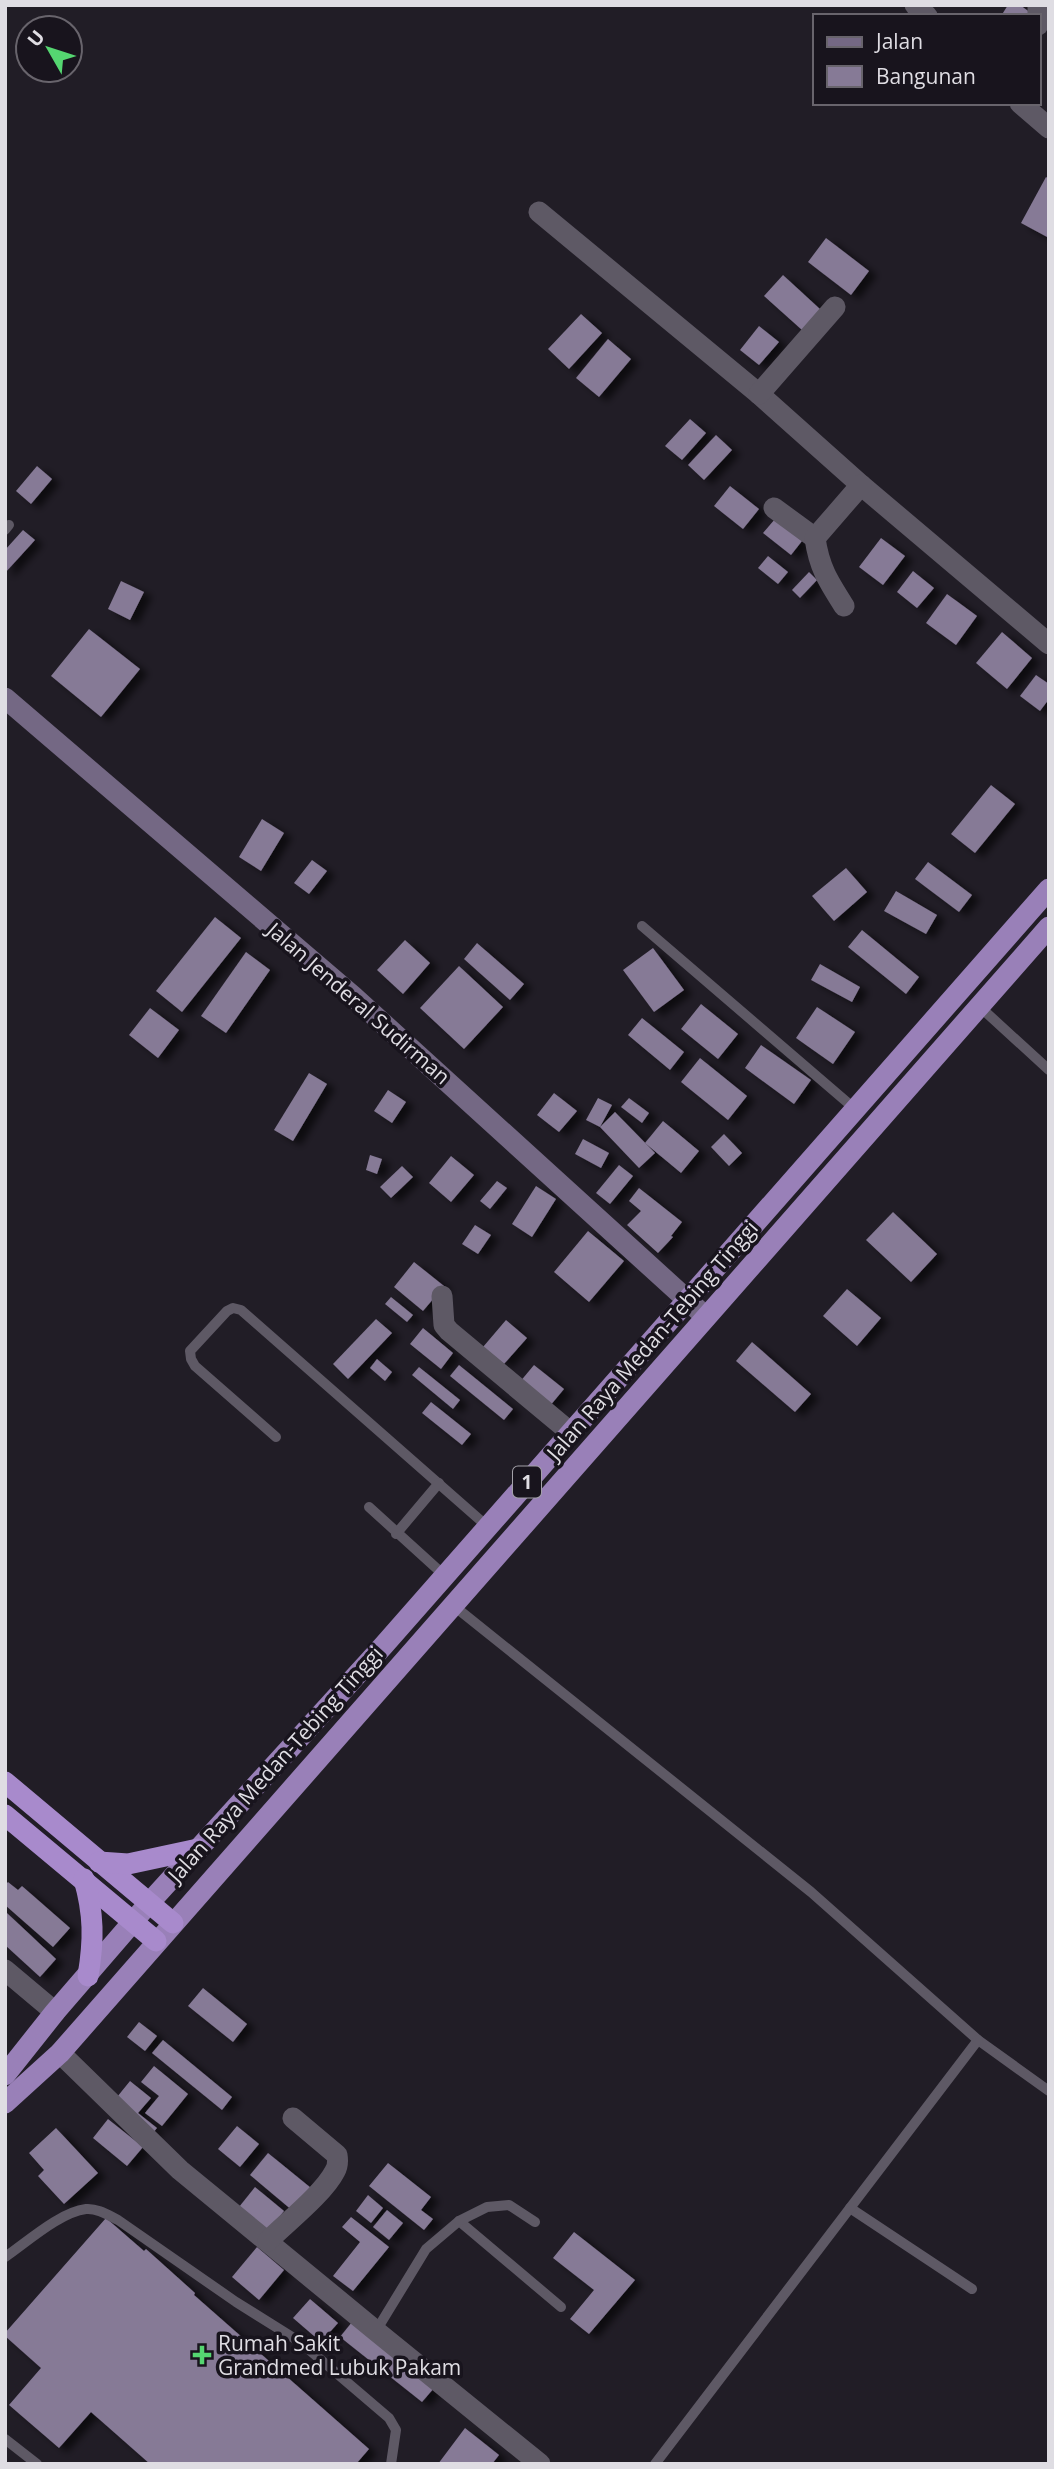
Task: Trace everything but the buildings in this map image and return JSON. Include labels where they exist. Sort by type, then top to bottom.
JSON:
[{"type":"highway","name":"Jalan Raya Medan-Tebing Tinggi","points":[[5,2075],[55,2012],[150,1902],[488,1527],[1049,889]]},
{"type":"highway","name":"Jalan Raya Medan-Tebing Tinggi","points":[[5,2103],[60,2053],[1049,927]]},
{"type":"highway","points":[[999,945],[1019,961]]},
{"type":"highway","points":[[5,1782],[173,1923]]},
{"type":"highway","points":[[5,1815],[156,1941]]},
{"type":"highway","points":[[100,1862],[128,1864],[152,1861],[198,1849]]},
{"type":"highway","points":[[83,1879],[90,1902],[93,1931],[88,1976]]},
{"type":"main road","name":"Jalan Jenderal Sudirman","points":[[5,698],[354,998],[706,1317]]},
{"type":"street","points":[[1022,105],[1049,128]]},
{"type":"street","points":[[539,212],[759,394],[861,485],[1049,644]]},
{"type":"street","points":[[759,394],[835,307]]},
{"type":"street","points":[[815,538],[861,485]]},
{"type":"street","points":[[774,508],[815,538],[823,573],[844,606]]},
{"type":"street","points":[[442,1296],[444,1325],[449,1331],[570,1432]]},
{"type":"street","points":[[5,1970],[55,2012]]},
{"type":"street","points":[[60,2053],[180,2170],[540,2464]]},
{"type":"street","points":[[268,2241],[326,2184],[338,2163],[337,2155],[293,2118]]},
{"type":"lane","points":[[642,926],[855,1109]]},
{"type":"lane","points":[[979,1006],[1049,1070]]},
{"type":"lane","points":[[276,1437],[195,1366],[191,1359],[190,1352],[227,1311],[233,1308],[241,1310],[488,1527]]},
{"type":"lane","points":[[396,1534],[439,1483]]},
{"type":"lane","points":[[369,1507],[444,1576]]},
{"type":"lane","points":[[454,1606],[811,1892],[978,2040],[1049,2091]]},
{"type":"lane","points":[[655,2464],[978,2040]]},
{"type":"lane","points":[[376,2332],[426,2249],[459,2221],[486,2207],[509,2205],[536,2222]]},
{"type":"lane","points":[[850,2208],[972,2289]]},
{"type":"lane","points":[[5,2257],[67,2214],[88,2209],[118,2220],[236,2302],[300,2342],[389,2418],[396,2430],[391,2464]]},
{"type":"lane","points":[[459,2221],[561,2307]]},
{"type":"lane","points":[[5,2439],[37,2464]]},
{"type":"place","name":"Rumah Sakit Grandmed Lubuk Pakam","points":[[202,2355]]}]
